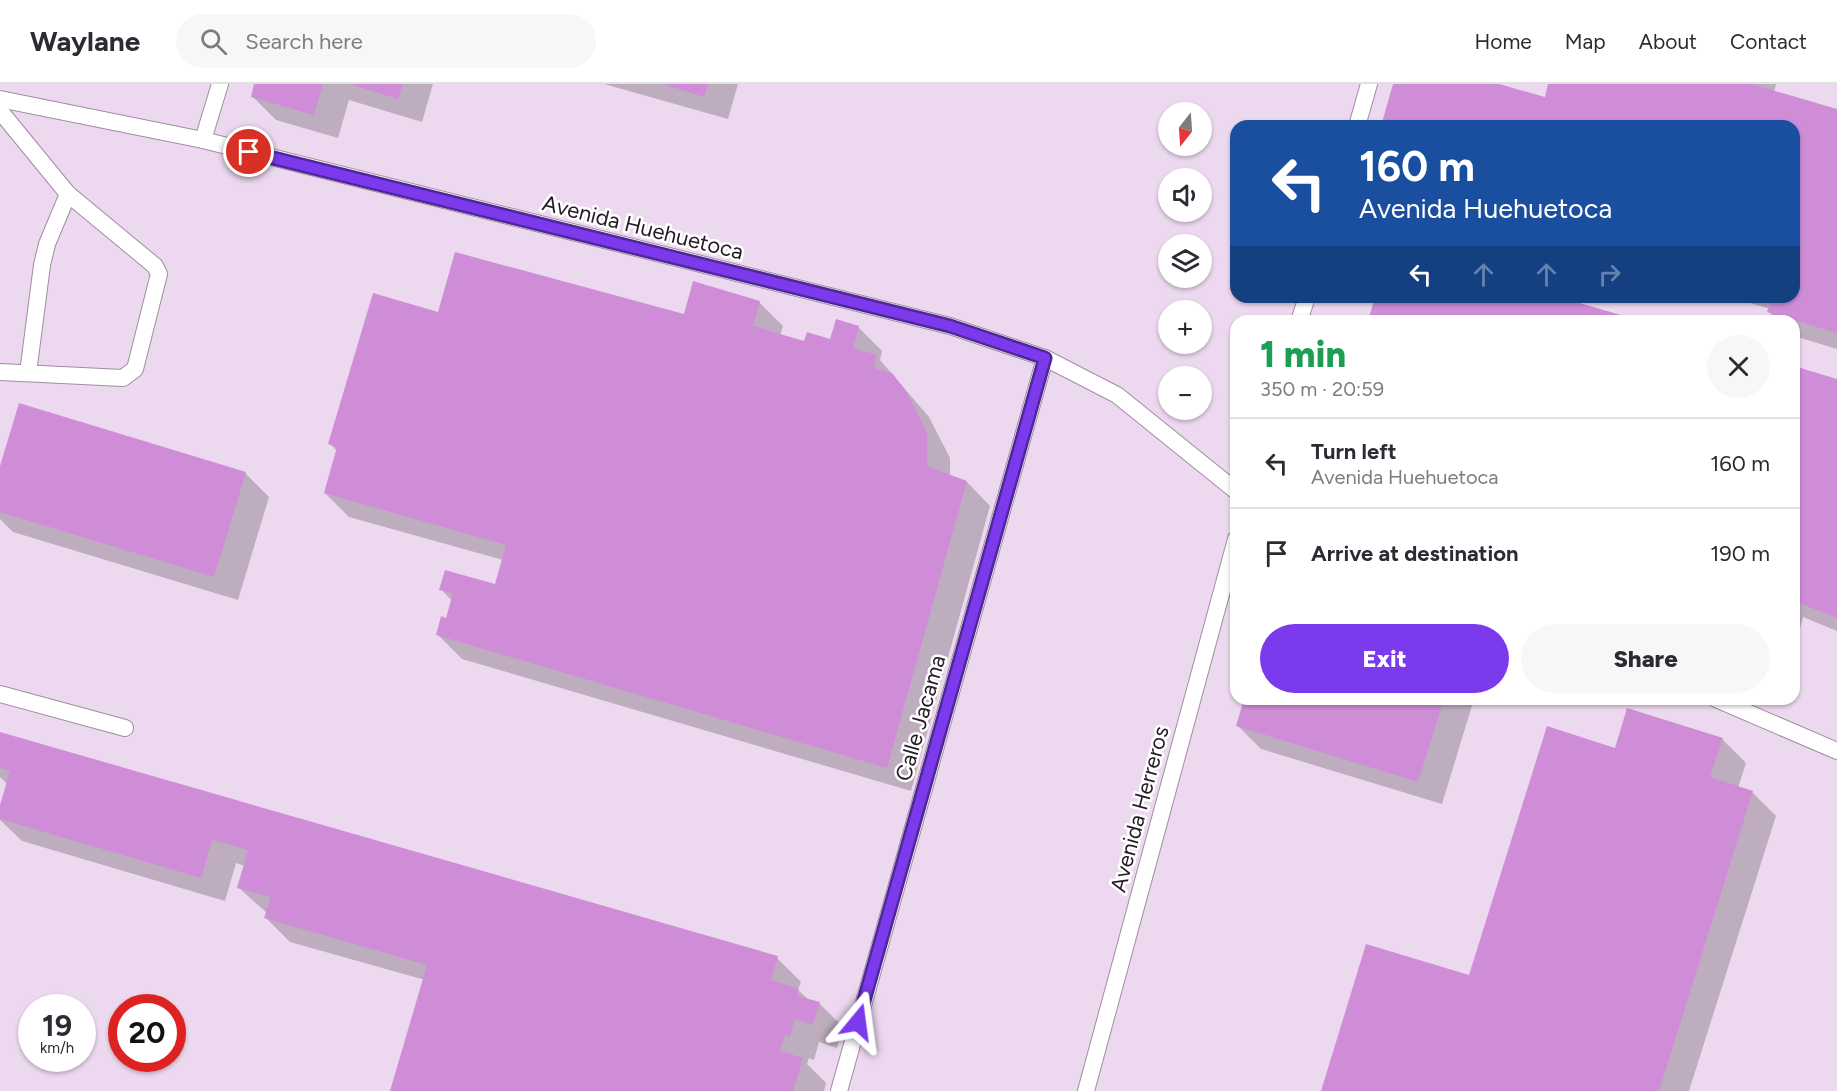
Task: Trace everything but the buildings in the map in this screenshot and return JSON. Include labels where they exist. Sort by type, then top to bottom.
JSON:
[{"type":"lane","points":[[203,140],[220,84]]},
{"type":"lane","points":[[1359,120],[1370,84]]},
{"type":"lane","name":"Avenida Huehuetoca","points":[[0,99],[203,140],[950,326],[1045,358],[1117,395],[1230,486]]},
{"type":"lane","points":[[0,111],[68,194],[155,266],[159,274],[135,369],[123,378],[0,372]]},
{"type":"lane","points":[[28,373],[42,265],[68,194]]},
{"type":"lane","name":"Calle Jacama","points":[[839,1091],[1045,358]]},
{"type":"lane","name":"Avenida Herreros","points":[[1086,1091],[1230,561]]},
{"type":"lane","points":[[0,694],[125,728]]},
{"type":"lane","points":[[1730,705],[1837,751]]},
{"type":"route","points":[[249,152],[950,326],[1045,358],[858,1022]]}]
